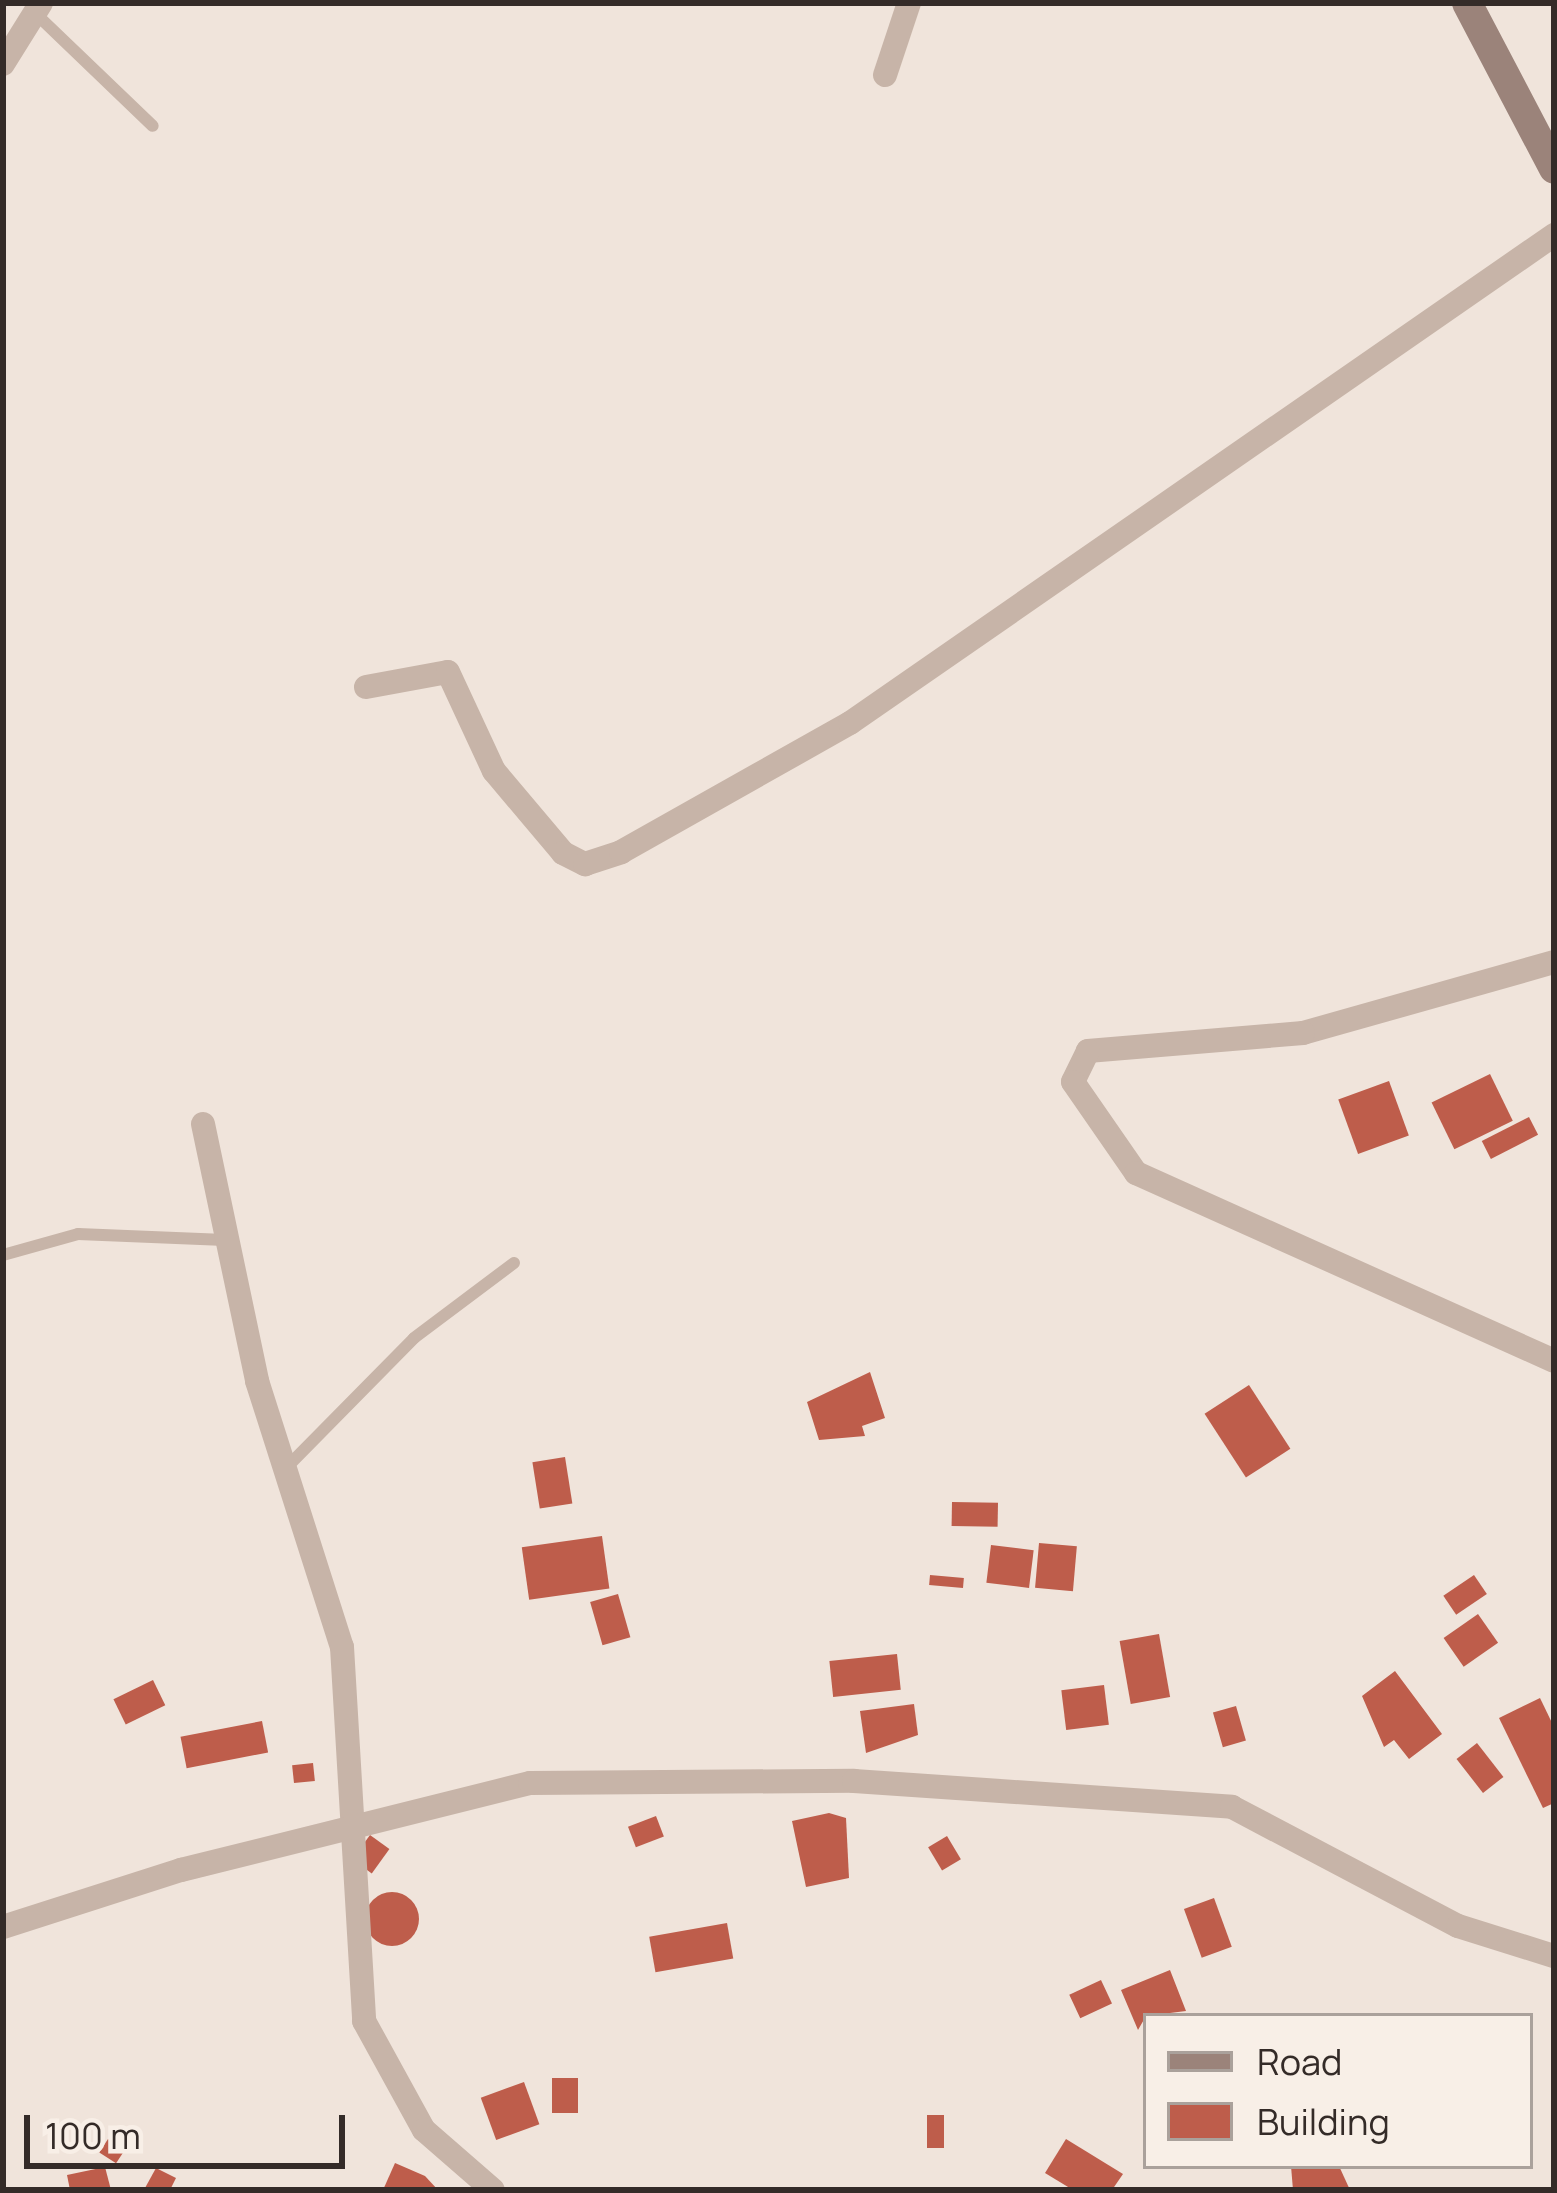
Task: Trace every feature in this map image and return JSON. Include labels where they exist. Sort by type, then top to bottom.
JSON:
[{"type":"street","points":[[885,75],[909,3]]},
{"type":"street","points":[[1467,3],[1554,169]]},
{"type":"street","points":[[3,64],[38,8]]},
{"type":"street","points":[[366,687],[448,672],[494,771],[563,853],[584,863],[621,852],[850,723],[1554,235]]},
{"type":"street","points":[[1554,962],[1304,1033],[1088,1051],[1073,1082],[1136,1173],[1554,1361]]},
{"type":"street","points":[[202,1124],[225,1240],[285,1469],[341,1648],[364,2021],[424,2130],[494,2190]]},
{"type":"street","points":[[3,1927],[354,1827],[530,1783],[1153,1793],[1232,1807],[1458,1926],[1554,1956]]},
{"type":"lane","points":[[38,8],[153,126]]},
{"type":"lane","points":[[3,1255],[78,1234],[225,1240]]},
{"type":"lane","points":[[285,1469],[414,1338],[514,1263]]},
{"type":"building","points":[[1490,1074],[1513,1121],[1454,1149],[1432,1102]]},
{"type":"building","points":[[1389,1081],[1409,1136],[1358,1154],[1338,1099]]},
{"type":"building","points":[[1529,1117],[1538,1135],[1491,1159],[1482,1141]]},
{"type":"building","points":[[870,1372],[885,1418],[862,1426],[865,1436],[819,1440],[807,1402]]},
{"type":"building","points":[[1249,1385],[1290,1449],[1246,1478],[1205,1414]]},
{"type":"building","points":[[565,1457],[572,1503],[540,1509],[532,1462]]},
{"type":"building","points":[[952,1502],[998,1503],[998,1527],[952,1526]]},
{"type":"building","points":[[602,1536],[609,1588],[529,1600],[522,1547]]},
{"type":"building","points":[[1039,1543],[1077,1546],[1073,1591],[1035,1588]]},
{"type":"building","points":[[991,1545],[1034,1550],[1029,1588],[986,1583]]},
{"type":"building","points":[[930,1575],[964,1578],[963,1588],[929,1585]]},
{"type":"building","points":[[1474,1575],[1487,1594],[1456,1615],[1443,1596]]},
{"type":"building","points":[[618,1594],[630,1637],[603,1645],[590,1602]]},
{"type":"building","points":[[1478,1614],[1498,1643],[1464,1667],[1444,1638]]},
{"type":"building","points":[[1159,1634],[1170,1697],[1131,1704],[1120,1641]]},
{"type":"building","points":[[897,1654],[901,1690],[833,1697],[829,1661]]},
{"type":"building","points":[[1395,1671],[1442,1734],[1409,1759],[1394,1740],[1384,1747],[1362,1696]]},
{"type":"building","points":[[153,1680],[165,1705],[126,1724],[113,1699]]},
{"type":"building","points":[[1104,1685],[1109,1725],[1066,1730],[1061,1690]]},
{"type":"building","points":[[1540,1698],[1554,1727],[1554,1803],[1543,1808],[1499,1718]]},
{"type":"building","points":[[914,1704],[918,1735],[866,1753],[860,1711]]},
{"type":"building","points":[[1236,1706],[1246,1741],[1223,1747],[1213,1713]]},
{"type":"building","points":[[262,1721],[268,1752],[187,1768],[181,1737]]},
{"type":"building","points":[[1477,1743],[1503,1777],[1483,1793],[1457,1759]]},
{"type":"building","points":[[313,1763],[315,1781],[294,1783],[292,1765]]},
{"type":"building","points":[[829,1813],[846,1818],[849,1878],[806,1887],[792,1821]]},
{"type":"building","points":[[656,1816],[664,1837],[636,1847],[628,1827]]},
{"type":"building","points":[[370,1835],[389,1849],[372,1873],[352,1859]]},
{"type":"building","points":[[947,1836],[961,1859],[942,1870],[928,1847]]},
{"type":"building","points":[[392,1892],[411,1900],[419,1919],[411,1938],[392,1946],[373,1938],[365,1919],[373,1900]]},
{"type":"building","points":[[1214,1898],[1232,1947],[1202,1958],[1184,1909]]},
{"type":"building","points":[[727,1923],[733,1958],[655,1972],[649,1937]]},
{"type":"building","points":[[1170,1970],[1186,2011],[1143,2013],[1138,2030],[1121,1990]]},
{"type":"building","points":[[1101,1980],[1112,2004],[1080,2018],[1069,1995]]},
{"type":"building","points":[[552,2078],[578,2078],[578,2113],[552,2113]]},
{"type":"building","points":[[524,2082],[539,2124],[496,2140],[481,2098]]},
{"type":"building","points":[[927,2115],[944,2115],[944,2148],[927,2148]]},
{"type":"building","points":[[108,2139],[125,2150],[116,2163],[99,2152]]},
{"type":"building","points":[[1066,2139],[1123,2174],[1112,2190],[1073,2190],[1045,2173]]},
{"type":"building","points":[[395,2163],[425,2176],[438,2190],[383,2190]]},
{"type":"building","points":[[105,2167],[111,2190],[70,2190],[67,2175]]},
{"type":"building","points":[[156,2168],[176,2178],[170,2190],[145,2188]]},
{"type":"building","points":[[1291,2169],[1340,2169],[1350,2190],[1293,2190]]}]
